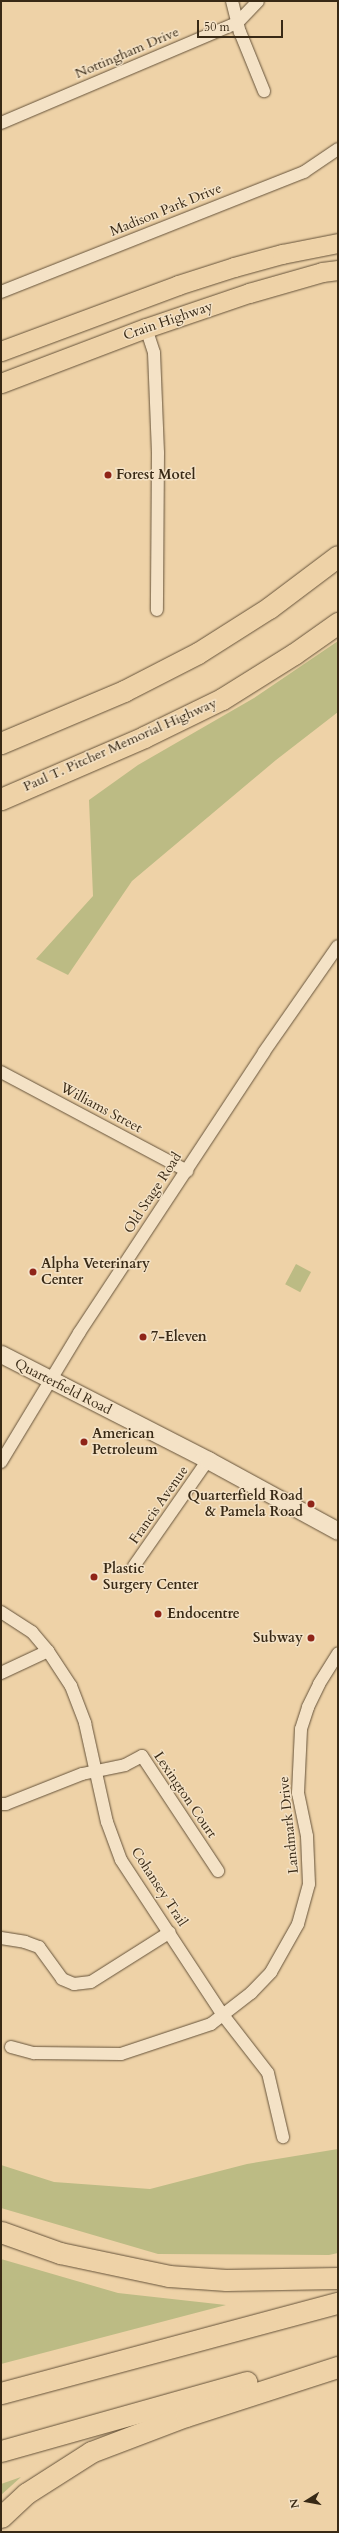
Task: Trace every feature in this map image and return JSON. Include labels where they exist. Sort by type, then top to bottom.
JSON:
[{"type":"highway","points":[[1,742],[124,691],[198,653],[269,608],[338,556]]},
{"type":"highway","name":"Paul T. Pitcher Memorial Highway","points":[[1,801],[144,737],[222,699],[294,654],[338,623]]},
{"type":"highway","points":[[1,2232],[60,2252],[169,2276],[226,2280],[338,2278]]},
{"type":"highway","points":[[1,2393],[338,2303]]},
{"type":"highway","points":[[1,2452],[338,2356]]},
{"type":"highway","points":[[1,2517],[27,2493],[91,2452],[186,2416],[338,2367]]},
{"type":"main road","name":"Crain Highway","points":[[1,351],[234,267],[282,254],[338,244]]},
{"type":"main road","name":"Crain Highway","points":[[1,383],[146,328],[249,293],[322,272],[338,270]]},
{"type":"main road","name":"Quarterfield Road","points":[[1,1354],[50,1381],[208,1460],[338,1531]]},
{"type":"street","points":[[232,1],[237,23],[264,91]]},
{"type":"street","name":"Nottingham Drive","points":[[1,123],[237,23],[258,1]]},
{"type":"street","name":"Madison Park Drive","points":[[1,292],[304,172],[338,149]]},
{"type":"street","points":[[146,328],[154,354],[158,453],[157,610]]},
{"type":"street","name":"Old Stage Road","points":[[1,1462],[50,1381],[186,1170],[264,1052],[338,946]]},
{"type":"street","name":"Williams Street","points":[[1,1072],[186,1170]]},
{"type":"street","name":"Francis Avenue","points":[[134,1566],[208,1460]]},
{"type":"street","name":"Cohansey Trail","points":[[1,1612],[32,1632],[48,1651],[74,1694],[85,1722],[94,1772],[107,1822],[121,1860],[170,1932],[223,2015],[268,2073],[284,2137]]},
{"type":"street","points":[[1,1673],[48,1651]]},
{"type":"street","name":"Landmark Drive","points":[[10,2047],[34,2053],[121,2054],[188,2033],[211,2024],[250,1993],[272,1970],[298,1924],[309,1884],[309,1858],[304,1814],[298,1793],[298,1766],[301,1729],[308,1707],[319,1684],[338,1654]]},
{"type":"street","name":"Lexington Court","points":[[94,1772],[125,1765],[142,1756],[218,1871]]},
{"type":"street","points":[[1,1804],[6,1804],[82,1774],[94,1772]]},
{"type":"street","points":[[1,1938],[25,1942],[38,1947],[62,1979],[74,1984],[91,1982],[170,1932]]},
{"type":"shaded area","points":[[338,641],[338,712],[276,760],[132,881],[68,975],[36,959],[93,896],[89,800],[138,765],[254,698]]},
{"type":"shaded area","points":[[296,1264],[311,1272],[300,1292],[285,1284]]},
{"type":"shaded area","points":[[338,2149],[338,2253],[329,2255],[158,2254],[1,2208],[1,2165],[54,2182],[150,2189],[247,2164]]},
{"type":"shaded area","points":[[1,2259],[118,2293],[226,2305],[1,2364]]},
{"type":"shaded area","points":[[21,2477],[1,2495],[1,2484]]},
{"type":"place","name":"Forest Motel","points":[[108,475]]},
{"type":"place","name":"Alpha Veterinary Center","points":[[33,1272]]},
{"type":"place","name":"7-Eleven","points":[[143,1337]]},
{"type":"place","name":"American Petroleum","points":[[84,1442]]},
{"type":"place","name":"Quarterfield Road & Pamela Road","points":[[311,1504]]},
{"type":"place","name":"Plastic Surgery Center","points":[[94,1577]]},
{"type":"place","name":"Endocentre","points":[[158,1614]]},
{"type":"place","name":"Subway","points":[[311,1638]]}]
